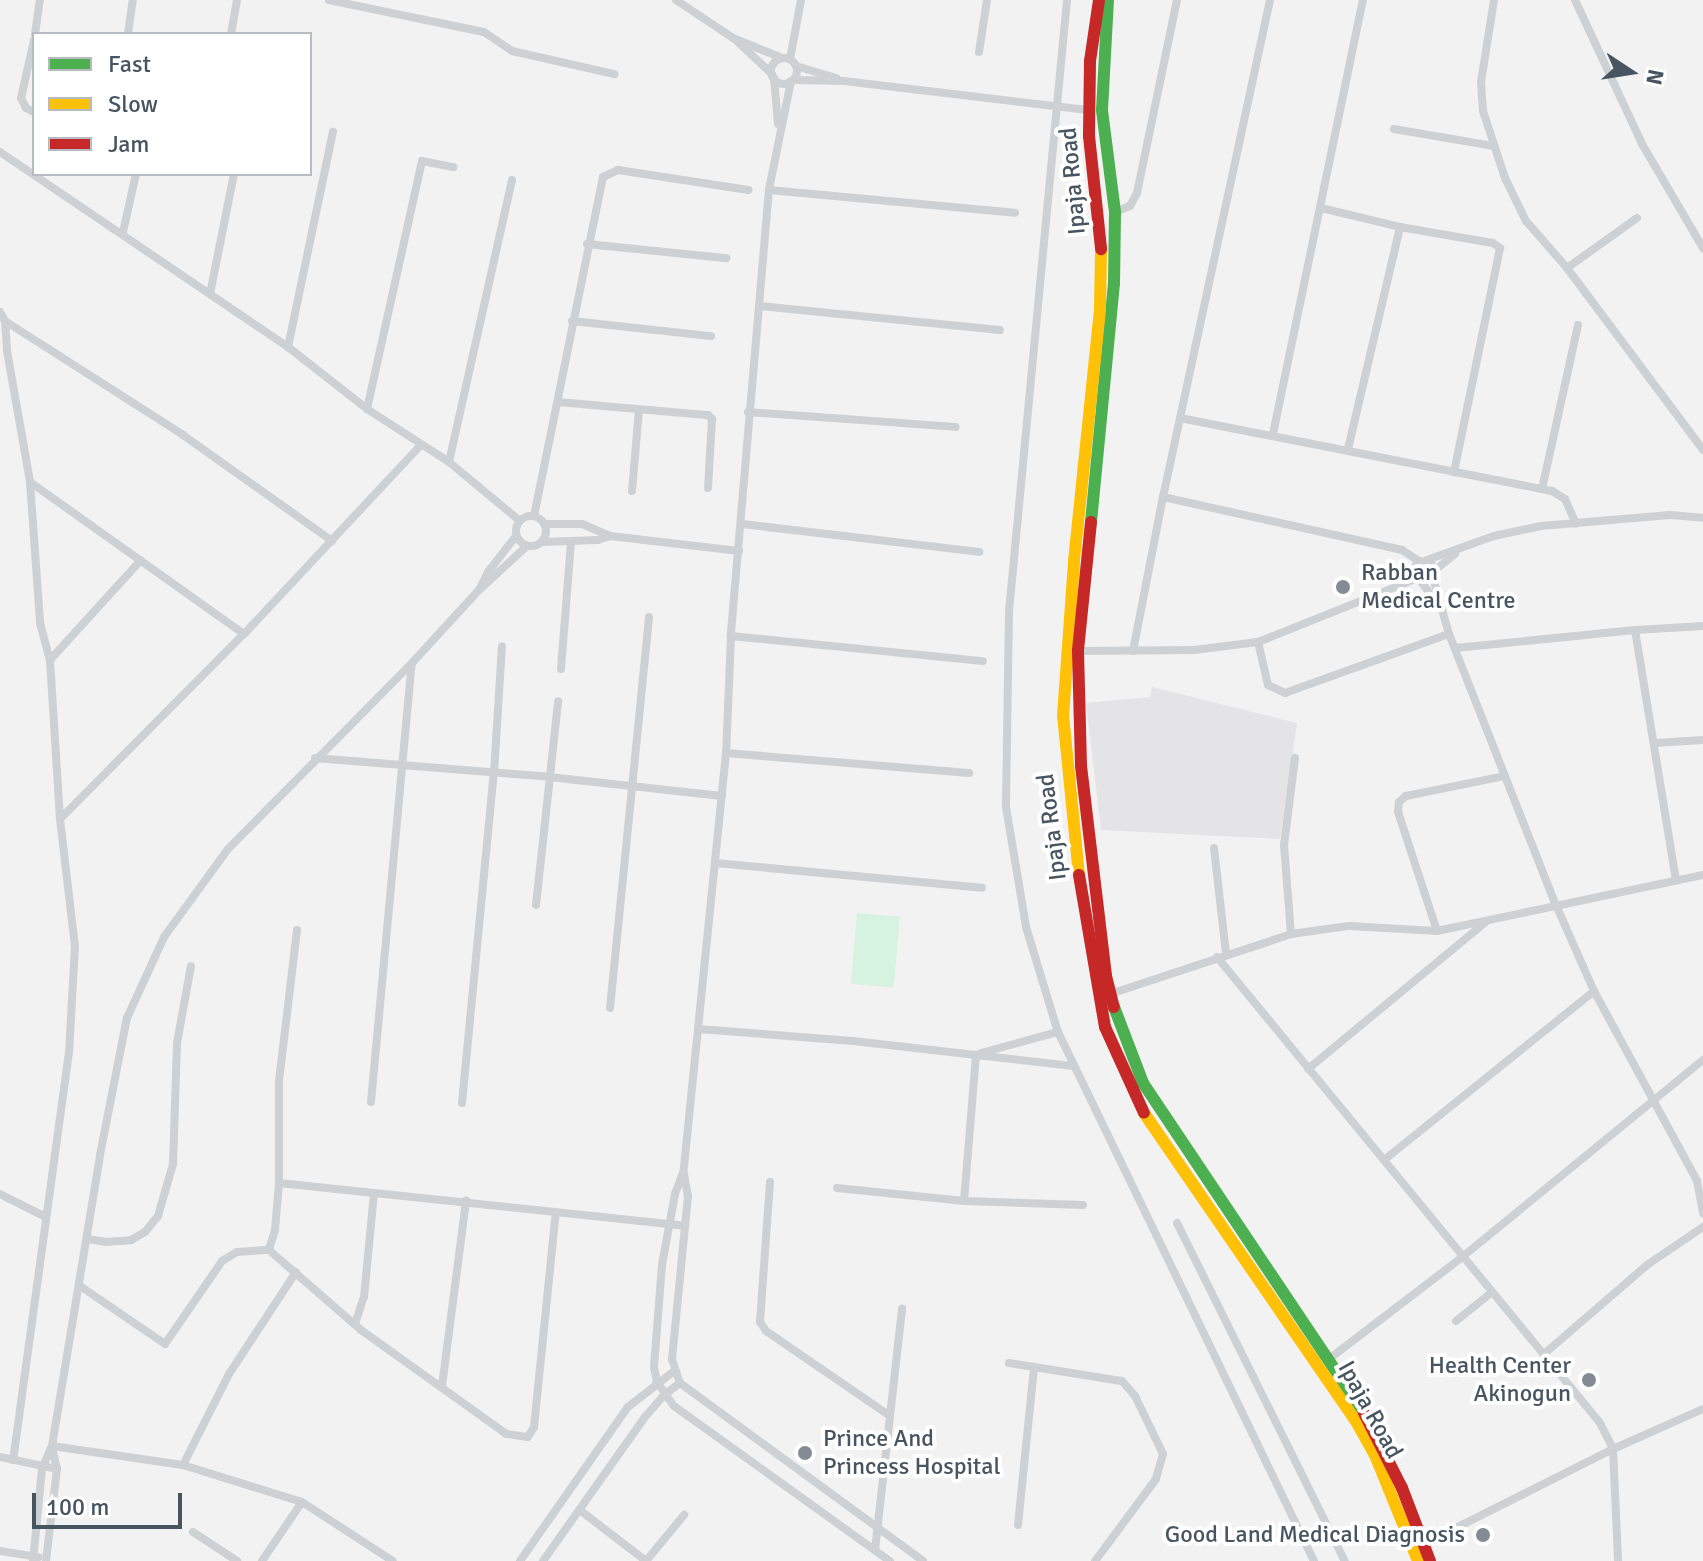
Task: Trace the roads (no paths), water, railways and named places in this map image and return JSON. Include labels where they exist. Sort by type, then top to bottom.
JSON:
[{"type":"main road","name":"Ipaja Road","points":[[1099,0],[1090,61],[1089,136],[1101,230],[1100,308],[1065,665],[1066,766],[1096,991],[1119,1064],[1146,1118],[1329,1359],[1385,1449],[1430,1561]]},
{"type":"main road","name":"Ipaja Road","points":[[1108,0],[1103,43],[1102,110],[1115,212],[1114,284],[1078,651],[1081,766],[1110,994],[1143,1083],[1356,1421],[1375,1455],[1418,1561]]},
{"type":"main road","points":[[1066,766],[1081,766]]},
{"type":"street","points":[[35,32],[40,0]]},
{"type":"street","points":[[128,32],[133,0]]},
{"type":"street","points":[[231,32],[237,0]]},
{"type":"street","points":[[329,0],[484,32],[512,51],[614,74]]},
{"type":"street","points":[[676,0],[733,38],[782,83],[792,80],[844,81],[1057,109],[1089,110]]},
{"type":"street","points":[[801,0],[789,61],[792,80],[779,129],[769,190],[748,412],[722,796],[683,1173],[670,1224],[655,1339],[657,1382],[674,1406],[890,1561]]},
{"type":"street","points":[[979,52],[987,0]]},
{"type":"street","points":[[1067,0],[1009,611],[1006,807],[1026,927],[1058,1032],[1314,1561]]},
{"type":"street","points":[[1115,212],[1130,206],[1137,193],[1177,0]]},
{"type":"street","points":[[1133,651],[1270,0]]},
{"type":"street","points":[[1273,434],[1363,0]]},
{"type":"street","points":[[1494,0],[1481,82],[1483,111],[1493,146],[1526,221],[1567,268],[1703,450]]},
{"type":"street","points":[[1575,0],[1642,144],[1703,248]]},
{"type":"street","points":[[733,38],[844,81]]},
{"type":"street","points":[[32,49],[21,98],[26,108],[32,111]]},
{"type":"street","points":[[779,129],[773,76],[775,62],[789,61]]},
{"type":"street","points":[[1394,129],[1493,146]]},
{"type":"street","points":[[288,347],[333,132]]},
{"type":"street","points":[[0,152],[32,171]]},
{"type":"street","points":[[367,409],[422,161],[453,167]]},
{"type":"street","points":[[534,516],[603,177],[609,171],[748,190]]},
{"type":"street","points":[[123,232],[136,176]]},
{"type":"street","points":[[210,294],[234,176]]},
{"type":"street","points":[[40,177],[288,347],[367,409],[449,462],[520,521]]},
{"type":"street","points":[[449,462],[512,180]]},
{"type":"street","points":[[769,190],[1015,213]]},
{"type":"street","points":[[1321,208],[1400,227],[1493,243],[1500,248],[1454,472]]},
{"type":"street","points":[[1567,268],[1637,218]]},
{"type":"street","points":[[1348,449],[1400,227]]},
{"type":"street","points":[[587,244],[726,258]]},
{"type":"street","points":[[759,306],[1000,330]]},
{"type":"street","points":[[0,312],[5,321],[30,482],[40,623],[50,660],[60,819],[75,946],[69,1052],[13,1460]]},
{"type":"street","points":[[5,321],[183,435],[332,541]]},
{"type":"street","points":[[572,321],[711,336]]},
{"type":"street","points":[[1542,489],[1578,325]]},
{"type":"street","points":[[558,402],[702,414],[712,419],[708,488]]},
{"type":"street","points":[[632,491],[639,409]]},
{"type":"street","points":[[748,412],[955,427]]},
{"type":"street","points":[[1180,418],[1542,489],[1565,499],[1576,524]]},
{"type":"street","points":[[60,819],[244,634],[421,445]]},
{"type":"street","points":[[30,482],[244,634]]},
{"type":"street","points":[[1163,497],[1402,550],[1433,573],[1439,607],[1449,634],[1556,905],[1594,991],[1697,1181],[1703,1213]]},
{"type":"street","points":[[1388,587],[1420,563],[1516,530],[1670,515],[1703,518]]},
{"type":"street","points":[[520,521],[534,516]]},
{"type":"street","points":[[534,516],[544,524],[582,524],[610,536]]},
{"type":"street","points":[[478,591],[488,572],[516,536],[520,521]]},
{"type":"street","points":[[542,542],[544,524]]},
{"type":"street","points":[[742,524],[979,552]]},
{"type":"street","points":[[516,536],[527,546]]},
{"type":"street","points":[[34,1559],[42,1469],[52,1446],[127,1018],[164,937],[228,849],[412,663],[478,591],[527,546],[610,536],[739,551]]},
{"type":"street","points":[[561,669],[571,541]]},
{"type":"street","points":[[1078,651],[1194,650],[1258,642],[1388,587],[1433,573],[1462,549]]},
{"type":"street","points":[[50,660],[141,560]]},
{"type":"street","points":[[1420,563],[1419,578],[1439,607]]},
{"type":"street","points":[[610,1008],[649,617]]},
{"type":"street","points":[[1455,648],[1703,626]]},
{"type":"street","points":[[1635,630],[1676,881]]},
{"type":"street","points":[[1258,642],[1268,685],[1285,693],[1449,634]]},
{"type":"street","points":[[731,636],[983,661]]},
{"type":"street","points":[[462,1103],[494,773],[502,646]]},
{"type":"street","points":[[371,1102],[412,663]]},
{"type":"street","points":[[536,905],[558,701]]},
{"type":"street","points":[[1655,743],[1703,740]]},
{"type":"street","points":[[726,753],[969,773]]},
{"type":"street","points":[[315,758],[549,777],[722,796]]},
{"type":"street","points":[[1291,934],[1284,845],[1295,758]]},
{"type":"street","points":[[1437,931],[1398,812],[1399,802],[1406,796],[1504,776]]},
{"type":"street","points":[[1214,848],[1221,955],[1308,1069],[1461,1258],[1600,1423],[1613,1449],[1618,1561]]},
{"type":"street","points":[[715,863],[982,888]]},
{"type":"street","points":[[1110,994],[1291,934],[1349,926],[1437,931],[1703,875]]},
{"type":"street","points":[[1308,1069],[1490,919]]},
{"type":"street","points":[[269,1250],[275,1230],[279,1183],[279,1082],[297,930]]},
{"type":"street","points":[[87,1239],[105,1242],[131,1240],[145,1232],[158,1216],[173,1164],[177,1043],[191,966]]},
{"type":"street","points":[[1384,1160],[1594,991]]},
{"type":"street","points":[[698,1029],[1074,1066]]},
{"type":"street","points":[[976,1054],[1058,1032]]},
{"type":"street","points":[[964,1201],[976,1054]]},
{"type":"street","points":[[1329,1359],[1461,1258],[1703,1060]]},
{"type":"street","points":[[683,1173],[688,1196],[673,1341],[674,1371],[680,1383],[923,1561]]},
{"type":"street","points":[[770,1182],[760,1322],[766,1331],[890,1416]]},
{"type":"street","points":[[279,1183],[685,1226]]},
{"type":"street","points":[[837,1188],[964,1201],[1083,1205]]},
{"type":"street","points":[[355,1324],[364,1297],[374,1193]]},
{"type":"street","points":[[0,1194],[46,1217]]},
{"type":"street","points":[[442,1386],[466,1201]]},
{"type":"street","points":[[80,1286],[165,1344],[222,1261],[237,1252],[269,1250],[355,1324],[506,1434],[528,1437],[534,1427],[556,1212]]},
{"type":"street","points":[[1177,1223],[1345,1561]]},
{"type":"street","points":[[1544,1354],[1647,1265],[1703,1227]]},
{"type":"street","points":[[183,1465],[229,1374],[296,1272]]},
{"type":"street","points":[[1456,1321],[1491,1293]]},
{"type":"street","points":[[875,1550],[902,1309]]},
{"type":"street","points":[[1009,1363],[1122,1381],[1135,1396],[1163,1454],[1156,1479],[1095,1561]]},
{"type":"street","points":[[1018,1525],[1034,1367]]},
{"type":"street","points":[[520,1561],[628,1407],[674,1371]]},
{"type":"street","points":[[543,1561],[664,1395],[680,1383]]},
{"type":"street","points":[[1424,1544],[1613,1449],[1703,1409]]},
{"type":"street","points":[[52,1446],[183,1465],[302,1502],[393,1561]]},
{"type":"street","points":[[0,1551],[47,1560],[57,1469],[52,1446]]},
{"type":"street","points":[[0,1457],[42,1469],[57,1469]]},
{"type":"street","points":[[262,1561],[302,1502]]},
{"type":"street","points":[[581,1511],[646,1561],[684,1515]]},
{"type":"street","points":[[193,1532],[237,1561]]},
{"type":"place","name":"Rabban Medical Centre","points":[[1343,587]]},
{"type":"place","name":"Health Center Akinogun","points":[[1589,1380]]},
{"type":"place","name":"Prince And Princess Hospital","points":[[805,1453]]},
{"type":"place","name":"Good Land Medical Diagnosis","points":[[1483,1535]]}]
